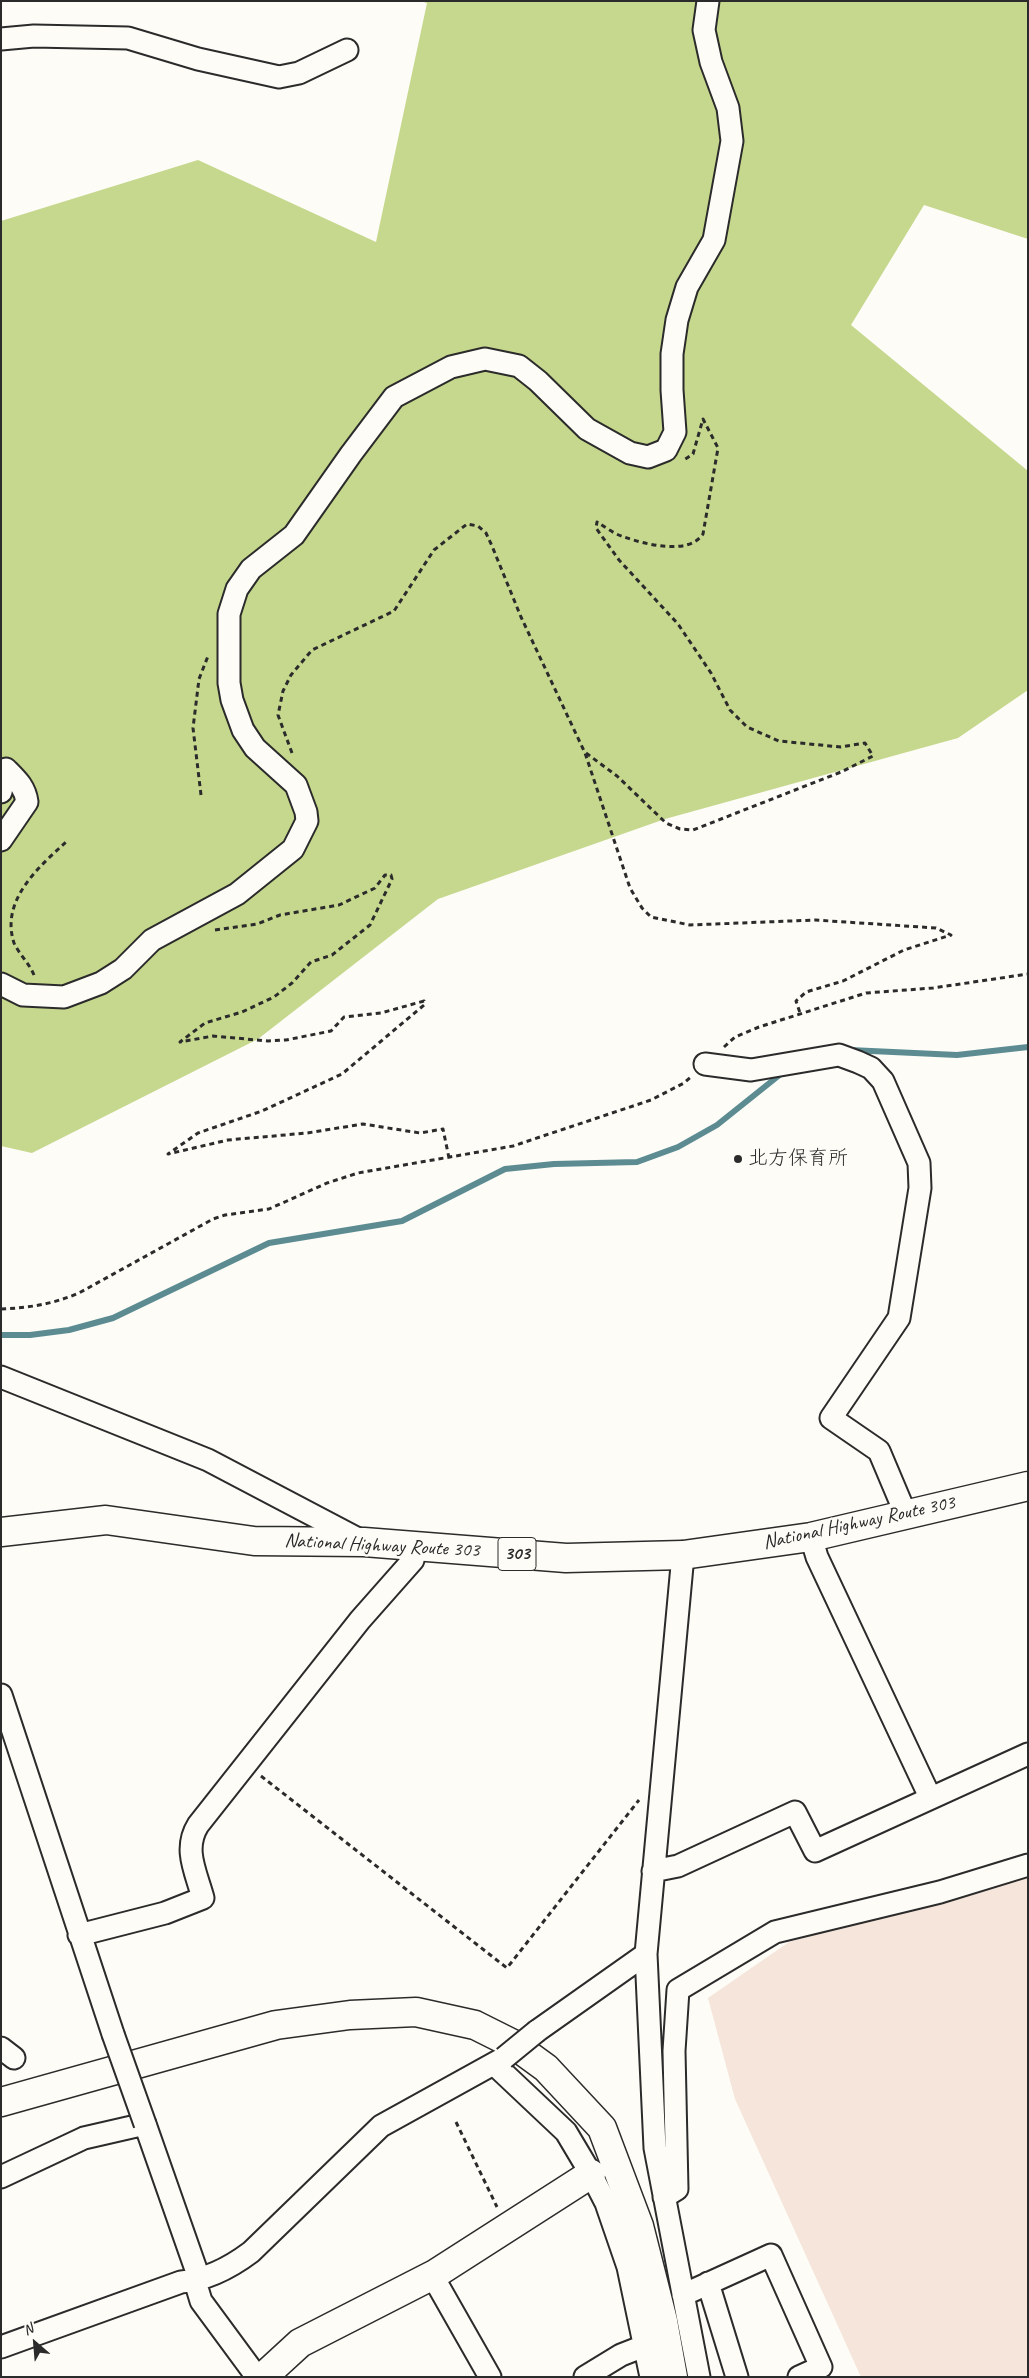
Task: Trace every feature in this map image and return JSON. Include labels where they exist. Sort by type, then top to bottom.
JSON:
[{"type":"main road","name":"National Highway Route 303","points":[[1,1532],[106,1520],[254,1540],[364,1542],[566,1558],[683,1555],[811,1537],[1028,1486]]},
{"type":"main road","points":[[1,2102],[276,2025],[350,2015],[416,2012],[475,2024],[513,2044],[546,2068],[602,2128],[639,2226],[663,2321],[673,2377]]},
{"type":"main road","points":[[262,2377],[300,2343],[432,2275],[591,2174]]},
{"type":"street","points":[[1,984],[23,995],[64,997],[101,983],[122,969],[152,940],[237,894],[293,849],[307,821],[302,796],[296,785],[255,748],[243,730],[232,700],[229,614],[238,589],[251,569],[294,535],[394,397],[451,367],[485,359],[519,366],[538,381],[587,429],[630,453],[648,457],[666,450],[675,432],[672,354],[677,320],[687,287],[714,240],[732,141],[728,108],[711,62],[704,30],[708,1]]},
{"type":"street","points":[[1,39],[34,36],[128,38],[198,59],[279,77],[299,73],[347,50]]},
{"type":"street","points":[[1,792],[6,769],[20,782],[27,802],[1,840]]},
{"type":"street","points":[[705,1064],[750,1070],[839,1055],[871,1068],[883,1081],[887,1089],[919,1163],[920,1188],[899,1318],[831,1418],[880,1451],[906,1515]]},
{"type":"street","points":[[1,1377],[208,1460],[364,1542]]},
{"type":"street","points":[[811,1537],[818,1557],[930,1798]]},
{"type":"street","points":[[79,1935],[165,1913],[203,1898],[190,1851],[190,1837],[360,1620],[413,1560],[416,1546]]},
{"type":"street","points":[[683,1555],[646,1954],[655,2148],[699,2377]]},
{"type":"street","points":[[1,1695],[79,1935],[197,2280],[201,2301],[257,2377]]},
{"type":"street","points":[[653,1871],[678,1866],[795,1812],[815,1851],[1028,1754]]},
{"type":"street","points":[[664,2197],[677,2189],[674,2101],[678,1990],[775,1932],[940,1892],[1028,1865]]},
{"type":"street","points":[[1,2347],[181,2282],[197,2280],[235,2264],[251,2252],[381,2126],[499,2061],[537,2031],[646,1954]]},
{"type":"street","points":[[499,2061],[566,2132],[606,2203],[628,2267],[651,2377]]},
{"type":"street","points":[[1,2177],[84,2138],[145,2124]]},
{"type":"street","points":[[683,2295],[771,2255],[821,2367],[799,2377]]},
{"type":"street","points":[[432,2275],[490,2377]]},
{"type":"street","points":[[708,2283],[737,2377]]},
{"type":"street","points":[[585,2377],[621,2355],[644,2346]]},
{"type":"path","points":[[585,753],[617,776],[666,823],[680,829],[693,830],[832,775],[873,756],[866,743],[841,747],[779,741],[747,727],[730,710],[711,673],[678,624],[619,560],[596,528],[597,522],[622,537],[674,546],[692,544],[698,541],[703,534],[718,448],[703,419],[693,454],[671,466],[660,462],[655,455]]},
{"type":"path","points":[[294,758],[278,715],[283,691],[291,675],[312,650],[394,611],[434,550],[467,524],[478,526],[486,533],[521,617],[585,753],[630,888],[642,908],[651,917],[690,924],[815,920],[936,928],[950,935],[904,950],[843,981],[806,992],[796,1001],[800,1013]]},
{"type":"path","points":[[201,795],[193,728],[199,679],[208,653]]},
{"type":"path","points":[[40,996],[31,967],[14,944],[9,927],[10,915],[15,898],[29,878],[67,841]]},
{"type":"path","points":[[212,930],[257,924],[280,915],[340,905],[376,888],[385,874],[391,875],[392,879],[370,924],[332,954],[311,962],[292,983],[274,997],[242,1012],[205,1023],[180,1042],[213,1036],[268,1041],[286,1040],[331,1031],[344,1017],[381,1013],[417,1001],[424,1001],[424,1005],[342,1074],[262,1111],[198,1133],[168,1154],[228,1140],[307,1133],[363,1124],[420,1133],[443,1129],[449,1158]]},
{"type":"path","points":[[1,1309],[27,1308],[59,1302],[219,1217],[269,1209],[327,1183],[358,1173],[513,1146],[651,1100],[684,1083],[735,1037],[800,1013],[866,993],[933,988],[1028,974]]},
{"type":"path","points":[[247,1764],[507,1968],[625,1816],[653,1785],[662,1781]]},
{"type":"path","points":[[456,2122],[500,2212]]},
{"type":"shaded area","points":[[1028,1873],[1028,2377],[861,2377],[735,2099],[708,1998],[789,1942]]},
{"type":"green space","points":[[420,1],[1028,1],[1028,239],[924,205],[851,325],[1028,471],[1028,690],[958,738],[665,819],[438,899],[258,1039],[32,1153],[1,1146],[1,221],[198,160],[376,242],[427,3]]},
{"type":"waterway","points":[[850,1050],[957,1055],[1028,1047]]},
{"type":"waterway","points":[[1,1335],[30,1335],[69,1330],[113,1318],[269,1243],[402,1221],[505,1169],[554,1164],[637,1162],[678,1147],[717,1125],[782,1073]]},
{"type":"place","name":"北方保育所","points":[[738,1159]]}]
